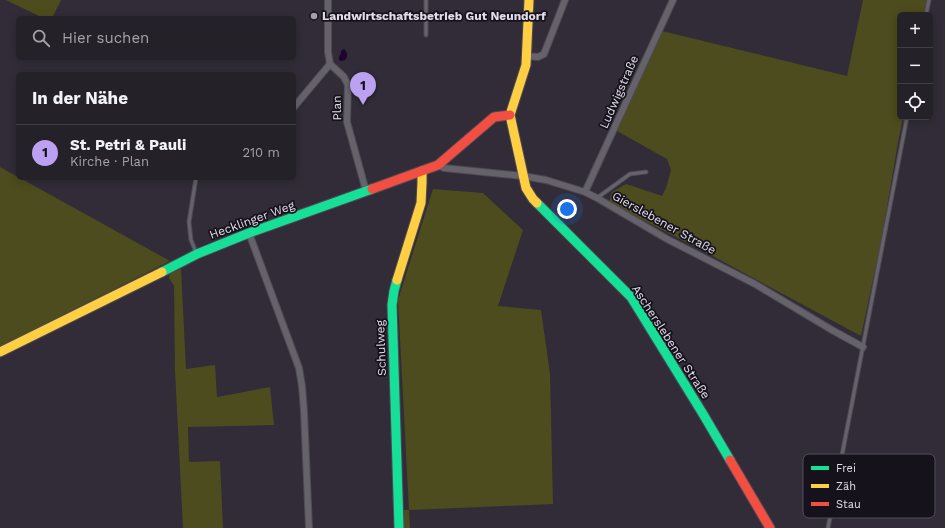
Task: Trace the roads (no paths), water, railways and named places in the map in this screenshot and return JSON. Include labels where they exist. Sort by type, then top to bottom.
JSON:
[{"type":"street","points":[[510,115],[526,65],[528,0]]},
{"type":"street","points":[[526,56],[538,57],[544,54],[566,0]]},
{"type":"street","name":"Ludwigstraße","points":[[585,192],[673,0]]},
{"type":"street","points":[[296,105],[330,64],[328,52],[329,1]]},
{"type":"street","name":"Plan","points":[[330,64],[344,78],[348,85],[347,122],[366,191]]},
{"type":"street","name":"Hecklinger Weg","points":[[0,352],[197,254],[249,233],[438,165],[494,117],[510,115]]},
{"type":"street","name":"Ascherslebener Straße","points":[[510,115],[526,188],[533,199],[631,297],[699,407],[770,528]]},
{"type":"street","name":"Gierslebener Straße","points":[[438,165],[444,168],[523,176],[546,180],[585,192],[667,239],[755,284],[863,347]]},
{"type":"street","name":"Schulweg","points":[[399,528],[392,305],[394,291],[423,190],[422,171]]},
{"type":"street","points":[[249,233],[299,368],[304,411],[309,528]]},
{"type":"lane","points":[[426,0],[426,35]]},
{"type":"lane","points":[[927,12],[929,0]]},
{"type":"lane","points":[[842,454],[906,120]]},
{"type":"lane","points":[[597,198],[630,174],[646,172]]},
{"type":"lane","points":[[196,180],[189,222],[191,240],[197,254]]},
{"type":"lane","points":[[828,528],[830,518]]},
{"type":"place","name":"Landwirtschaftsbetrieb Gut Neundorf","points":[[314,16]]},
{"type":"place","name":"St. Petri & Pauli","points":[[363,105]]}]
